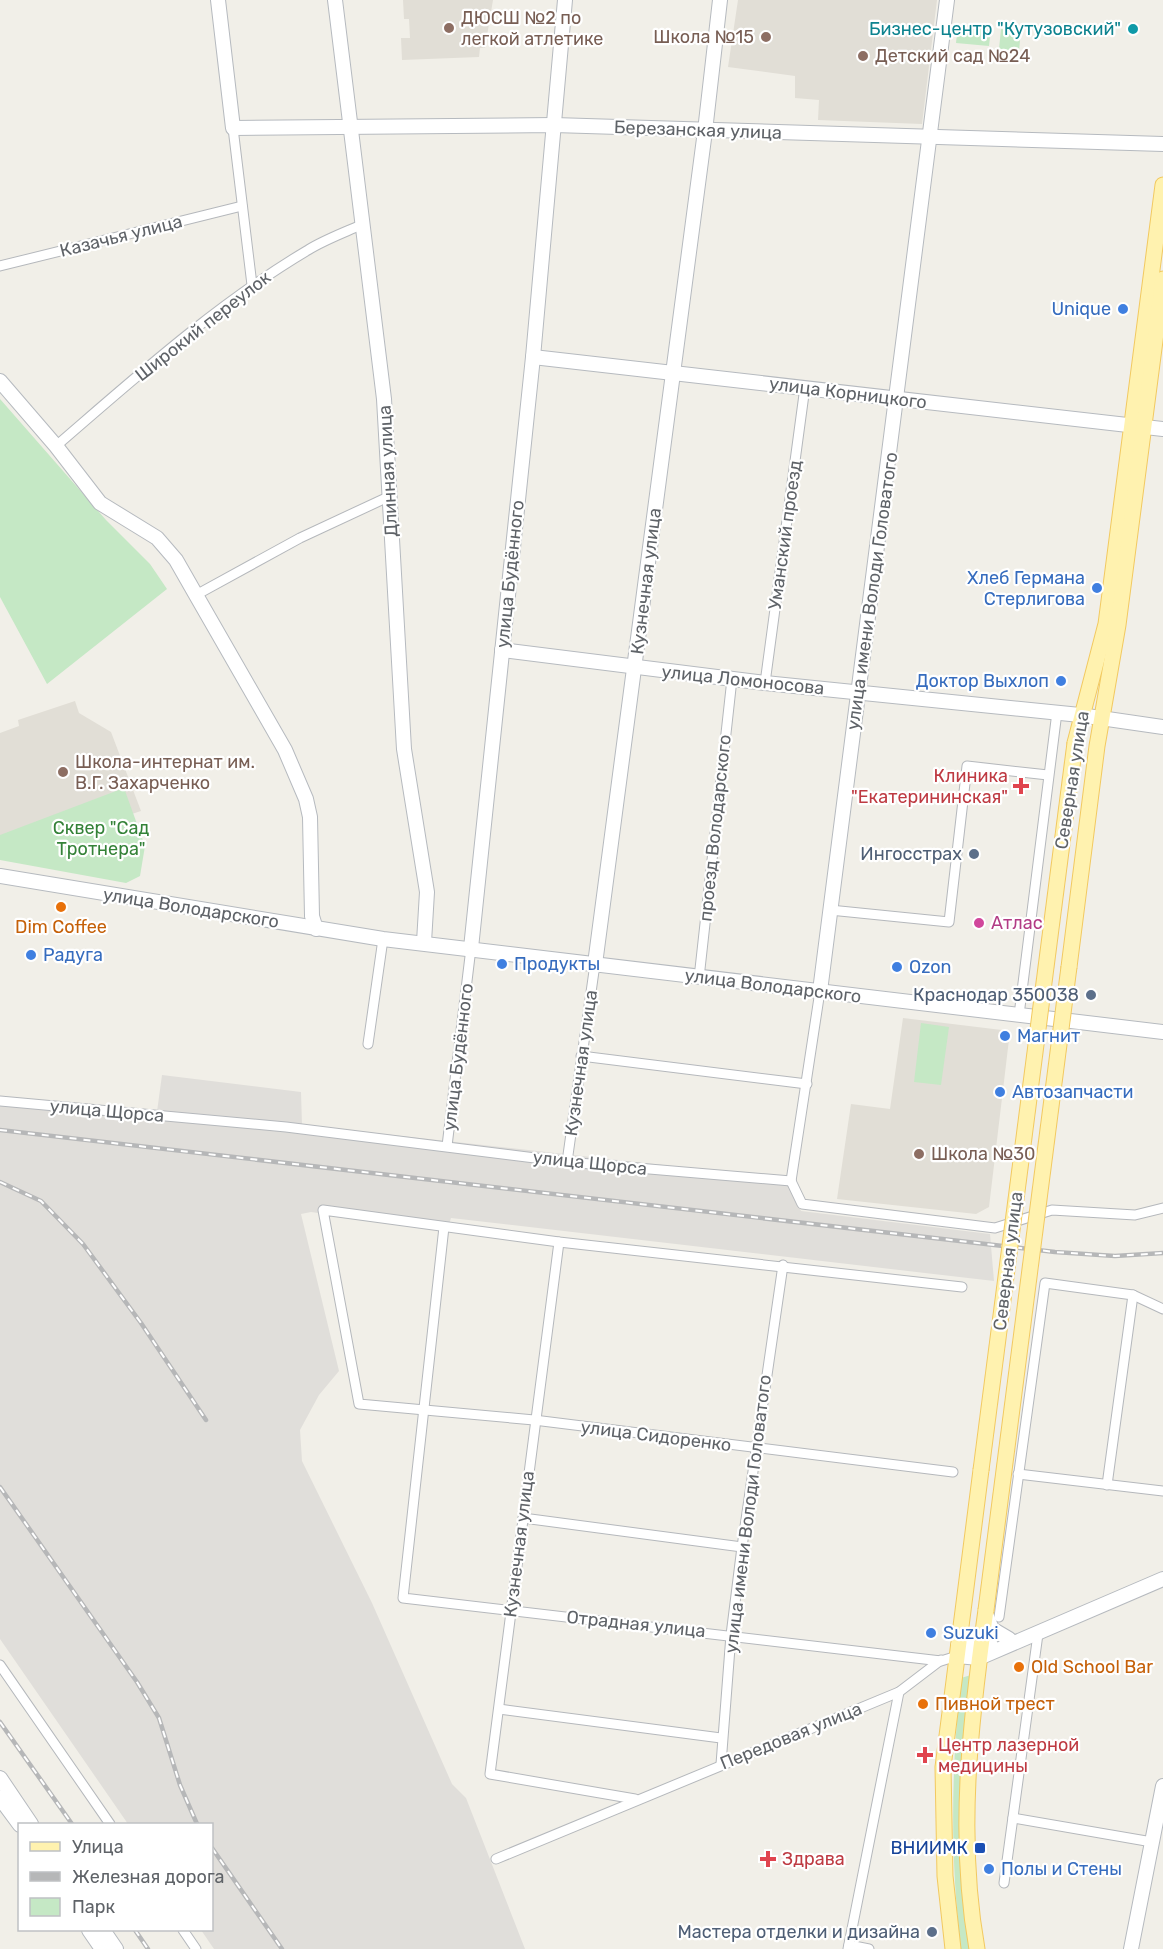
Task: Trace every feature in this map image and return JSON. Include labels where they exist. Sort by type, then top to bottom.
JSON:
[{"type":"main road","name":"Северная улица","points":[[977,1949],[971,1915],[966,1848],[968,1763],[980,1653],[992,1613],[1097,746],[1118,625],[1163,185]]},
{"type":"main road","name":"Северная улица","points":[[953,1949],[945,1876],[943,1767],[957,1651],[1075,743],[1080,715],[1106,624],[1163,279]]},
{"type":"street","points":[[218,0],[252,285]]},
{"type":"street","name":"Длинная улица","points":[[336,0],[361,225],[381,371],[404,749],[427,892],[424,942]]},
{"type":"street","name":"улица Будённого","points":[[447,1146],[471,948],[502,650],[565,0]]},
{"type":"street","name":"Кузнечная улица","points":[[567,1162],[705,131],[720,0]]},
{"type":"street","name":"улица имени Володи Головатого","points":[[791,1181],[820,991],[947,0]]},
{"type":"street","name":"Березанская улица","points":[[233,129],[554,125],[1163,144]]},
{"type":"street","name":"Казачья улица","points":[[0,266],[242,206]]},
{"type":"street","name":"Широкий переулок","points":[[56,446],[132,380],[252,285],[310,249],[361,225]]},
{"type":"street","name":"улица Корницкого","points":[[532,357],[673,371],[1163,429]]},
{"type":"street","points":[[0,381],[56,446],[100,503],[157,538],[176,560],[285,750],[306,799],[310,817],[312,916],[316,929]]},
{"type":"street","name":"Уманский проезд","points":[[765,683],[805,387]]},
{"type":"street","points":[[196,595],[300,538],[388,497]]},
{"type":"street","name":"улица Ломоносова","points":[[502,650],[765,683],[1057,712],[1163,727]]},
{"type":"street","name":"проезд Володарского","points":[[699,978],[732,679]]},
{"type":"street","points":[[1019,1015],[1057,712]]},
{"type":"street","points":[[830,910],[949,922],[967,766],[1048,775]]},
{"type":"street","name":"улица Володарского","points":[[0,876],[383,939],[424,942],[699,978],[1163,1032]]},
{"type":"street","points":[[368,1044],[383,939]]},
{"type":"street","points":[[581,1056],[807,1084]]},
{"type":"street","name":"улица Щорса","points":[[0,1101],[286,1127],[567,1162],[791,1181]]},
{"type":"street","points":[[791,1181],[802,1204],[995,1228],[1052,1210],[1135,1215],[1163,1209]]},
{"type":"street","name":"улица Сидоренко","points":[[444,1227],[323,1210],[359,1404],[534,1420],[953,1472]]},
{"type":"street","points":[[424,1409],[444,1227],[962,1287]]},
{"type":"street","name":"Кузнечная улица","points":[[559,1242],[534,1420],[490,1774],[635,1799]]},
{"type":"street","name":"улица имени Володи Головатого","points":[[721,1764],[721,1738],[731,1635],[783,1265]]},
{"type":"street","points":[[1009,1640],[988,1624],[1018,1474],[1045,1283],[1133,1295],[1163,1309]]},
{"type":"street","points":[[1107,1485],[1133,1295]]},
{"type":"street","name":"Отрадная улица","points":[[424,1409],[403,1598],[940,1661]]},
{"type":"street","points":[[1018,1474],[1163,1491]]},
{"type":"street","points":[[523,1518],[742,1547]]},
{"type":"street","points":[[980,1653],[1163,1570]]},
{"type":"street","points":[[957,1651],[980,1653],[1038,1634],[1163,1579]]},
{"type":"street","points":[[1004,1883],[1038,1634]]},
{"type":"street","name":"Передовая улица","points":[[496,1858],[899,1692],[957,1651]]},
{"type":"street","points":[[0,1665],[109,1823]]},
{"type":"street","points":[[869,1949],[849,1947],[899,1692]]},
{"type":"street","points":[[499,1709],[721,1738]]},
{"type":"street","points":[[0,1778],[30,1823]]},
{"type":"street","points":[[1131,1949],[1163,1786]]},
{"type":"street","points":[[0,1798],[19,1823]]},
{"type":"street","points":[[1013,1818],[1152,1842]]},
{"type":"street","points":[[1138,1949],[1163,1824]]},
{"type":"street","points":[[90,1931],[102,1949]]},
{"type":"street","points":[[104,1931],[116,1949]]},
{"type":"street","points":[[184,1931],[196,1949]]},
{"type":"shaded area","name":"ДЮСШ №2 по легкой атлетике","points":[[403,0],[493,0],[485,48],[480,48],[479,57],[402,60],[401,38],[410,38],[409,19],[404,19]]},
{"type":"shaded area","name":"Детский сад №24","points":[[738,0],[937,0],[922,124],[818,120],[819,100],[795,98],[795,76],[728,67]]},
{"type":"shaded area","name":"Школа-интернат им. В.Г. Захарченко","points":[[75,701],[79,713],[111,732],[141,811],[0,857],[0,733],[19,726],[18,720]]},
{"type":"shaded area","name":"Школа №30","points":[[903,1018],[1010,1031],[989,1207],[976,1214],[837,1199],[851,1104],[890,1109]]},
{"type":"shaded area","points":[[162,1075],[301,1092],[302,1125],[789,1179],[801,1211],[990,1234],[994,1281],[451,1218],[447,1231],[311,1212],[301,1214],[339,1371],[319,1395],[300,1430],[302,1461],[372,1603],[452,1784],[466,1798],[525,1949],[214,1949],[202,1931],[213,1931],[213,1823],[127,1823],[0,1639],[0,1105],[156,1119]]},
{"type":"green space","points":[[958,24],[991,28],[989,46],[956,43]]},
{"type":"green space","points":[[1001,29],[1021,30],[1019,51],[999,49]]},
{"type":"green space","points":[[0,399],[106,520],[150,564],[167,589],[47,684],[0,597]]},
{"type":"green space","name":"Сквер \"Сад Тротнера\"","points":[[124,788],[145,846],[140,876],[126,883],[0,860],[0,835]]},
{"type":"green space","points":[[921,1023],[949,1027],[941,1085],[914,1082]]},
{"type":"green space","points":[[971,1675],[960,1797],[971,1949],[961,1949],[955,1881],[953,1813],[955,1746],[961,1678]]},
{"type":"railway","points":[[0,1130],[1055,1252],[1115,1256],[1163,1253]]},
{"type":"railway","points":[[0,1182],[41,1201],[83,1244],[141,1323],[206,1420]]},
{"type":"railway","points":[[0,1487],[137,1682],[159,1718],[180,1785],[197,1823]]},
{"type":"railway","points":[[0,1722],[71,1823]]},
{"type":"railway","points":[[213,1849],[282,1949]]},
{"type":"railway","points":[[136,1931],[148,1949]]},
{"type":"place","name":"ДЮСШ №2 по легкой атлетике","points":[[449,28]]},
{"type":"place","name":"Бизнес-центр \"Кутузовский\"","points":[[1133,29]]},
{"type":"place","name":"Школа №15","points":[[766,37]]},
{"type":"place","name":"Детский сад №24","points":[[863,56]]},
{"type":"place","name":"Unique","points":[[1123,309]]},
{"type":"place","name":"Хлеб Германа Стерлигова","points":[[1097,588]]},
{"type":"place","name":"Доктор Выхлоп","points":[[1061,681]]},
{"type":"place","name":"Школа-интернат им. В.Г. Захарченко","points":[[63,772]]},
{"type":"place","name":"Клиника \"Екатерининская\"","points":[[1021,786]]},
{"type":"place","name":"Ингосстрах","points":[[974,854]]},
{"type":"place","name":"Dim Coffee","points":[[61,907]]},
{"type":"place","name":"Атлас","points":[[979,923]]},
{"type":"place","name":"Радуга","points":[[31,955]]},
{"type":"place","name":"Продукты","points":[[502,964]]},
{"type":"place","name":"Ozon","points":[[897,967]]},
{"type":"place","name":"Краснодар 350038","points":[[1091,995]]},
{"type":"place","name":"Магнит","points":[[1005,1036]]},
{"type":"place","name":"Автозапчасти","points":[[1000,1092]]},
{"type":"place","name":"Школа №30","points":[[919,1154]]},
{"type":"place","name":"Suzuki","points":[[931,1633]]},
{"type":"place","name":"Old School Bar","points":[[1019,1667]]},
{"type":"place","name":"Пивной трест","points":[[923,1704]]},
{"type":"place","name":"Центр лазерной медицины","points":[[925,1755]]},
{"type":"place","name":"ВНИИМК","points":[[980,1848]]},
{"type":"place","name":"Здрава","points":[[768,1859]]},
{"type":"place","name":"Полы и Стены","points":[[989,1869]]},
{"type":"place","name":"Мастера отделки и дизайна","points":[[932,1932]]}]
